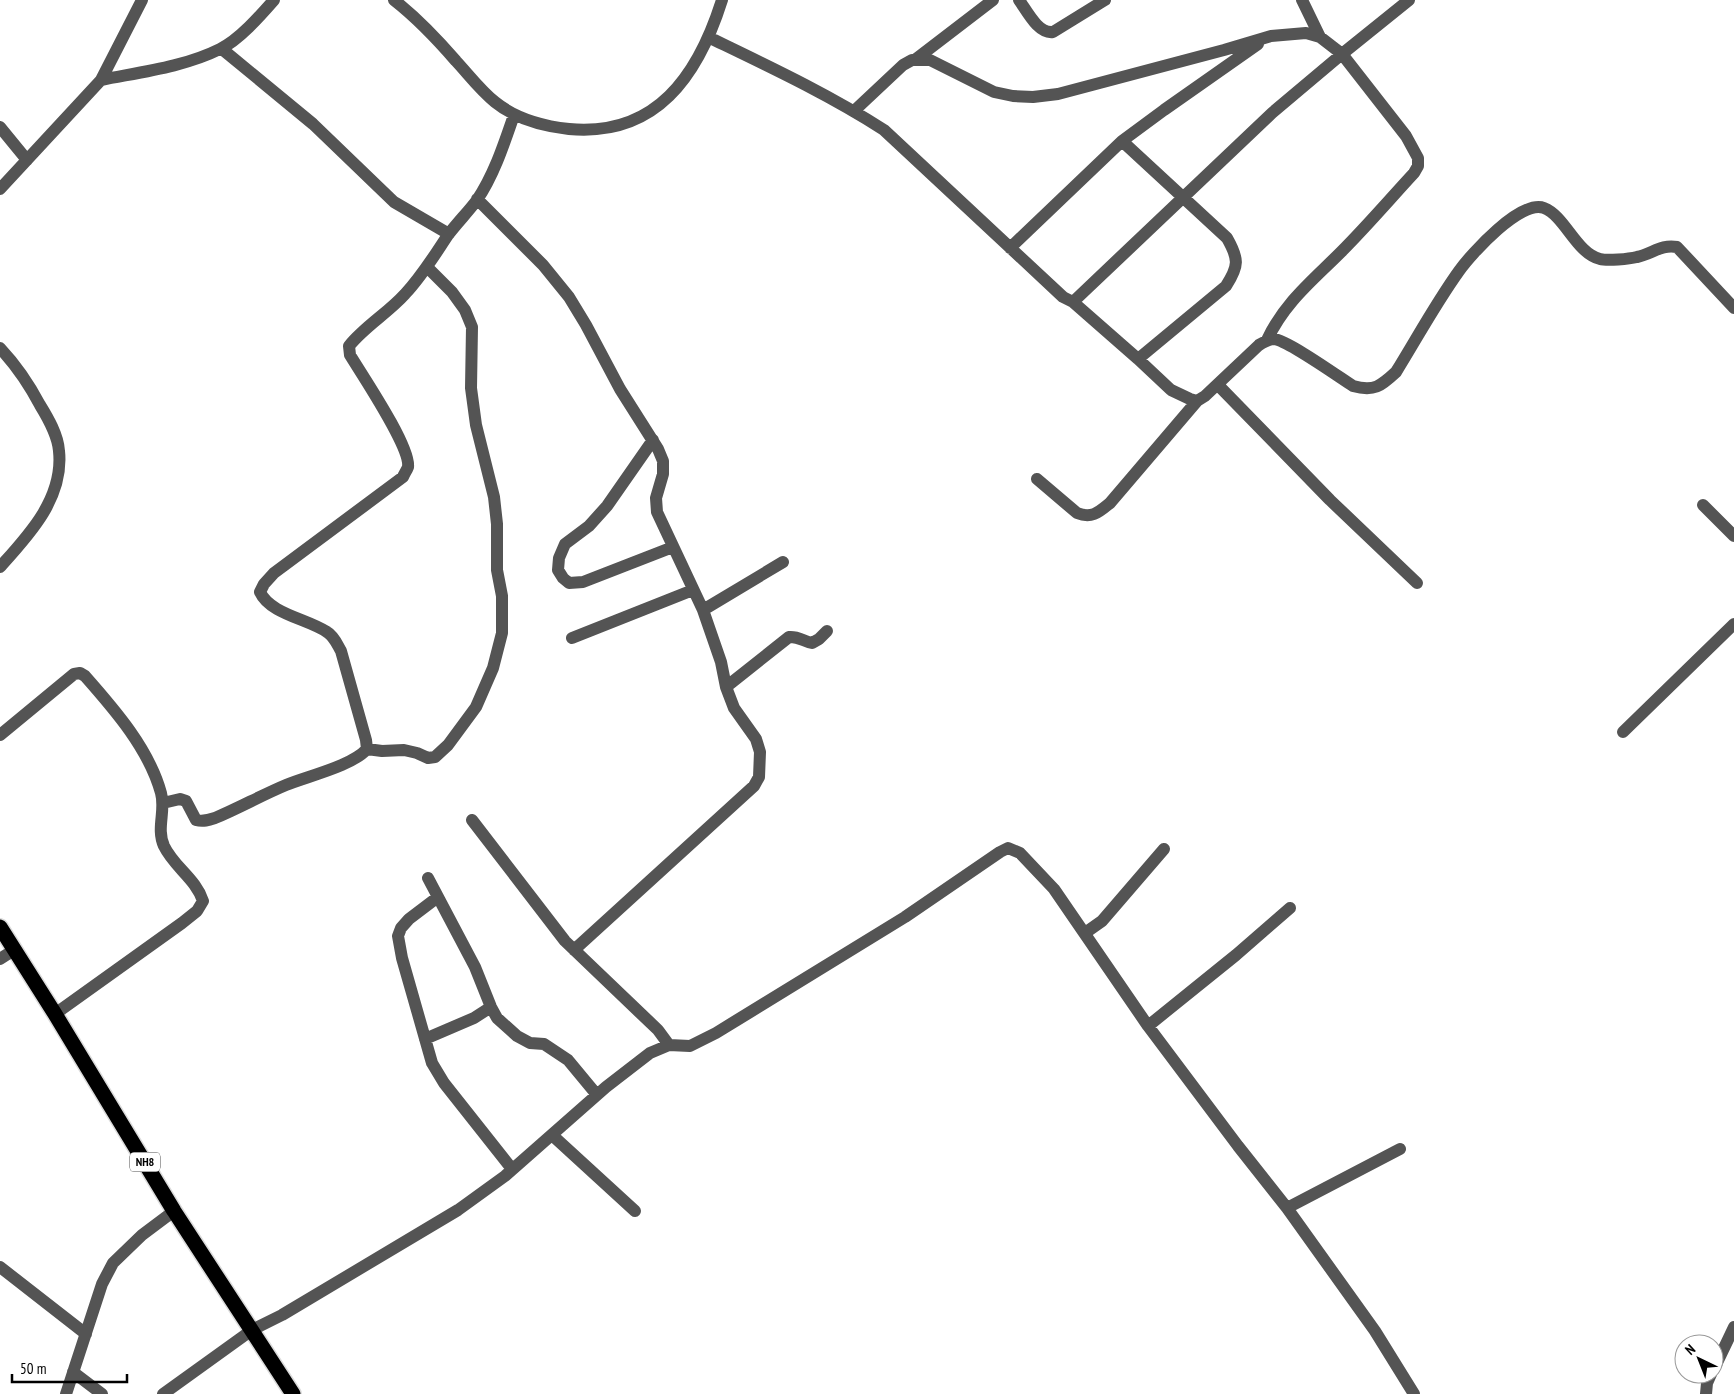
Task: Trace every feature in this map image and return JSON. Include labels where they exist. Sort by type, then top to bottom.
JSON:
[{"type":"highway","name":"NH8","points":[[0,927],[174,1211],[293,1394]]},
{"type":"street","points":[[0,189],[101,80],[142,0]]},
{"type":"street","points":[[101,80],[187,62],[222,49],[245,30],[274,0]]},
{"type":"street","points":[[394,0],[419,21],[495,102],[514,115],[554,128],[584,130],[600,130],[620,126],[647,114],[666,99],[682,82],[698,59],[722,0]]},
{"type":"street","points":[[854,111],[903,65],[916,59],[993,0]]},
{"type":"street","points":[[1019,0],[1038,26],[1048,33],[1053,32],[1105,0]]},
{"type":"street","points":[[1302,0],[1320,37]]},
{"type":"street","points":[[1073,302],[1272,114],[1409,0]]},
{"type":"street","points":[[916,59],[930,60],[994,92],[1013,96],[1033,97],[1058,94],[1271,36],[1306,33],[1320,37],[1342,54],[1406,136],[1418,158],[1418,166],[1414,173],[1342,251],[1296,295],[1279,318],[1268,340]]},
{"type":"street","points":[[1010,248],[1122,141],[1271,36]]},
{"type":"street","points":[[708,37],[789,76],[854,111],[884,130],[1063,297],[1073,302],[1171,390],[1183,397],[1197,400]]},
{"type":"street","points":[[222,49],[312,124],[394,202],[449,234]]},
{"type":"street","points":[[163,803],[180,799],[186,801],[190,805],[192,815],[196,820],[202,822],[215,818],[285,785],[349,762],[362,755],[367,749],[341,651],[335,640],[327,632],[276,608],[264,600],[260,592],[264,584],[274,573],[402,477],[408,466],[406,453],[389,419],[350,355],[349,346],[404,295],[428,268],[449,234],[478,199],[499,156],[514,115]]},
{"type":"street","points":[[0,127],[27,160]]},
{"type":"street","points":[[1122,141],[1227,238],[1234,250],[1237,262],[1233,275],[1226,286],[1138,359]]},
{"type":"street","points":[[478,199],[543,265],[569,297],[620,388],[653,440],[663,461],[663,474],[656,498],[657,512],[703,610],[734,708],[756,739],[760,752],[759,777],[754,786],[574,950]]},
{"type":"street","points":[[1037,479],[1084,516],[1092,516],[1099,513],[1197,400],[1205,396],[1259,345],[1268,340],[1275,339],[1289,344],[1353,386],[1365,390],[1376,388],[1396,372],[1460,269],[1507,221],[1523,210],[1544,207],[1554,215],[1586,252],[1602,260],[1638,257],[1659,248],[1677,247],[1734,308]]},
{"type":"street","points":[[367,749],[382,751],[404,750],[428,758],[434,757],[448,745],[476,707],[493,668],[502,633],[502,596],[496,570],[497,524],[494,496],[476,425],[471,388],[472,327],[465,310],[452,292],[428,268]]},
{"type":"street","points":[[0,348],[27,382],[51,423],[59,450],[58,478],[49,504],[30,535],[0,567]]},
{"type":"street","points":[[1218,385],[1330,500],[1417,583]]},
{"type":"street","points":[[653,440],[607,506],[589,526],[566,544],[559,558],[558,570],[563,578],[569,582],[583,582],[673,548]]},
{"type":"street","points":[[1703,506],[1734,536]]},
{"type":"street","points":[[703,610],[783,562]]},
{"type":"street","points":[[572,638],[693,590]]},
{"type":"street","points":[[1623,732],[1734,624]]},
{"type":"street","points":[[726,687],[789,638],[796,636],[805,642],[812,643],[820,639],[827,631]]},
{"type":"street","points":[[0,735],[74,674],[80,673],[85,676],[128,728],[142,752],[156,779],[163,803],[160,832],[164,845],[178,867],[200,892],[203,901],[197,910],[182,923],[55,1014]]},
{"type":"street","points":[[472,820],[553,926],[574,950],[658,1030],[669,1045]]},
{"type":"street","points":[[163,1394],[252,1330],[282,1316],[458,1210],[512,1169],[597,1095],[650,1053],[669,1045],[690,1046],[716,1033],[906,917],[1008,848],[1013,849],[1027,859],[1054,889],[1148,1026],[1287,1208],[1375,1331],[1414,1394]]},
{"type":"street","points":[[1085,933],[1102,921],[1164,849]]},
{"type":"street","points":[[428,878],[475,966],[490,1007],[497,1018],[517,1036],[530,1042],[544,1044],[568,1060],[597,1095]]},
{"type":"street","points":[[438,897],[409,919],[401,928],[398,936],[402,958],[432,1063],[444,1083],[512,1169]]},
{"type":"street","points":[[1148,1026],[1236,956],[1290,908]]},
{"type":"street","points":[[0,959],[14,950]]},
{"type":"street","points":[[425,1039],[474,1018],[490,1007]]},
{"type":"street","points":[[552,1135],[635,1212]]},
{"type":"street","points":[[1287,1208],[1400,1149]]},
{"type":"street","points":[[66,1394],[102,1284],[113,1264],[142,1235],[174,1211]]},
{"type":"street","points":[[0,1267],[86,1334]]},
{"type":"street","points":[[1724,1348],[1734,1327]]},
{"type":"street","points":[[73,1372],[102,1394]]}]
